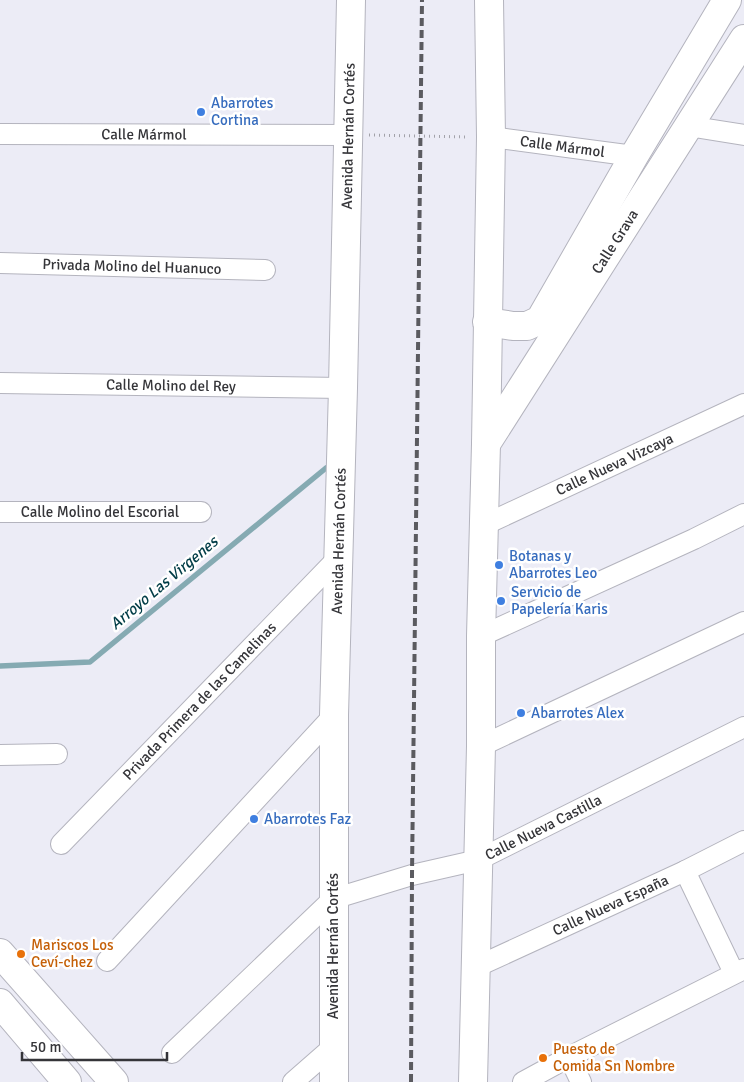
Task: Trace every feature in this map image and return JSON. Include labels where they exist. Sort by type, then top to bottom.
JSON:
[{"type":"main road","name":"Avenida Hernán Cortés","points":[[334,1082],[334,715],[351,0]]},
{"type":"main road","points":[[473,1082],[481,746],[481,636],[491,137],[489,0]]},
{"type":"main road","name":"Calle Grava","points":[[487,322],[527,326],[540,320],[634,156],[727,0]]},
{"type":"main road","name":"Calle Grava","points":[[486,444],[744,40]]},
{"type":"main road","points":[[0,953],[114,1082]]},
{"type":"main road","points":[[2,1010],[66,1082]]},
{"type":"street","points":[[688,126],[744,135]]},
{"type":"street","name":"Calle Mármol","points":[[0,134],[349,135]]},
{"type":"street","name":"Calle Mármol","points":[[491,137],[634,156]]},
{"type":"street","name":"Privada Molino del Huanuco","points":[[0,263],[265,270]]},
{"type":"street","name":"Calle Molino del Rey","points":[[0,383],[343,388]]},
{"type":"street","name":"Calle Nueva Vizcaya","points":[[484,525],[744,404]]},
{"type":"street","name":"Calle Molino del Escorial","points":[[0,512],[201,512]]},
{"type":"street","points":[[481,636],[744,514]]},
{"type":"street","name":"Privada Primera de las Camelinas","points":[[61,844],[338,558]]},
{"type":"street","points":[[481,746],[744,622]]},
{"type":"street","points":[[108,961],[334,715]]},
{"type":"street","name":"Calle Nueva Castilla","points":[[333,899],[412,875],[478,860],[744,727]]},
{"type":"street","points":[[0,755],[57,754]]},
{"type":"street","name":"Calle Nueva España","points":[[476,967],[685,871],[744,841]]},
{"type":"street","points":[[523,1082],[739,971],[685,871]]},
{"type":"street","points":[[172,1053],[333,899]]},
{"type":"street","points":[[293,1082],[333,1047]]},
{"type":"street","points":[[570,1057],[581,1082]]},
{"type":"path","points":[[349,135],[491,137]]},
{"type":"waterway","name":"Arroyo Las Virgenes","points":[[0,666],[90,662],[326,468]]},
{"type":"railway","points":[[411,1082],[422,0]]},
{"type":"place","name":"Abarrotes Cortina","points":[[201,112]]},
{"type":"place","name":"Botanas y Abarrotes Leo","points":[[499,565]]},
{"type":"place","name":"Servicio de Papelería Karis","points":[[501,601]]},
{"type":"place","name":"Abarrotes Alex","points":[[521,713]]},
{"type":"place","name":"Abarrotes Faz","points":[[254,819]]},
{"type":"place","name":"Mariscos Los Ceví-chez","points":[[21,954]]},
{"type":"place","name":"Puesto de Comida Sn Nombre","points":[[543,1058]]}]
